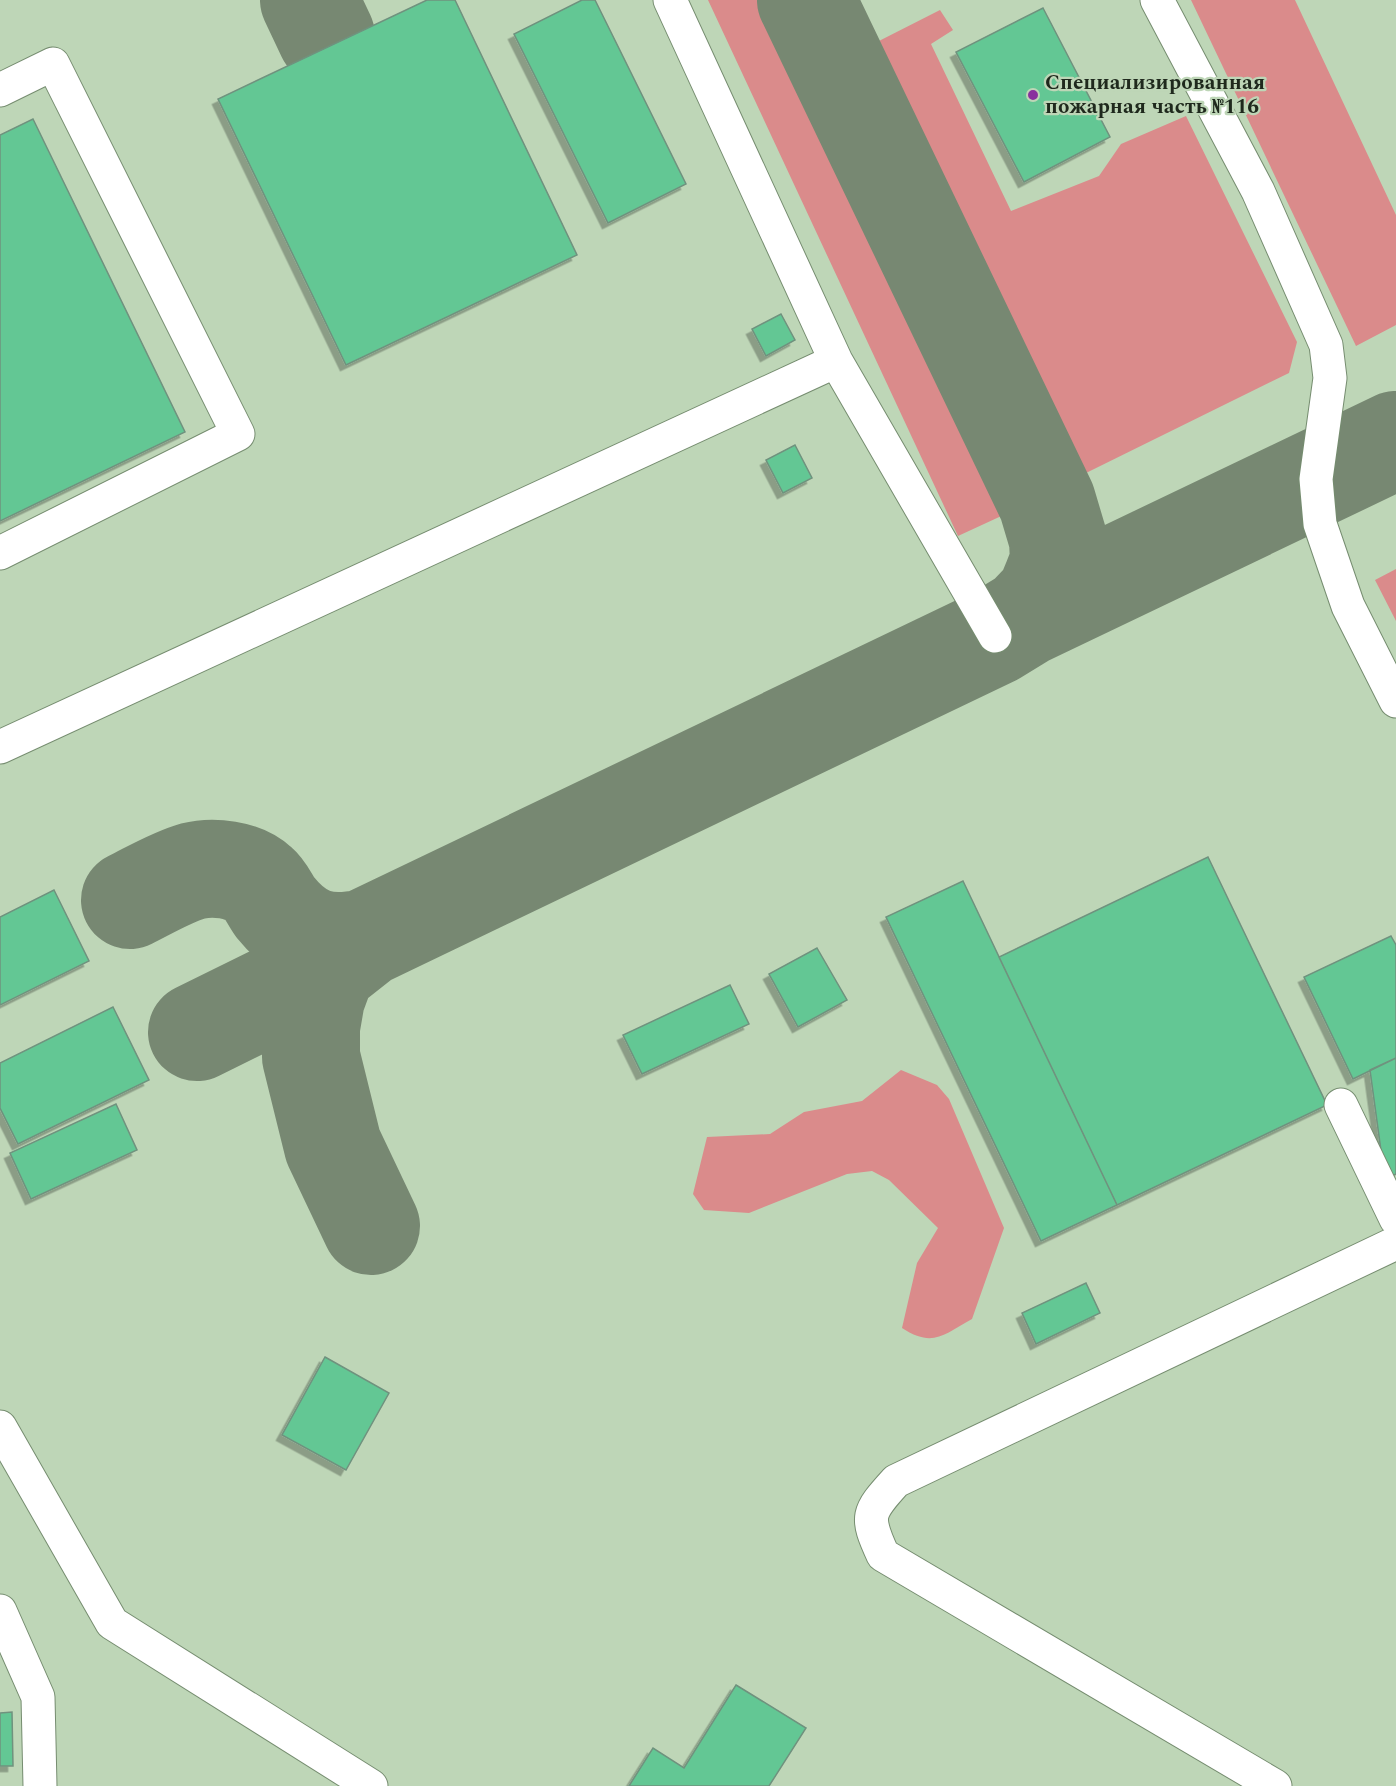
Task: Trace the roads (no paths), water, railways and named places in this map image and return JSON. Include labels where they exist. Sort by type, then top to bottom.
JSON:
[{"type":"lane","points":[[670,0],[836,361],[996,636]]},
{"type":"lane","points":[[1157,0],[1258,191],[1326,345],[1330,378],[1316,478],[1320,524],[1348,606],[1396,701]]},
{"type":"lane","points":[[0,90],[53,64],[238,434],[0,553]]},
{"type":"lane","points":[[0,747],[836,361]]},
{"type":"lane","points":[[1341,1105],[1396,1219]]},
{"type":"lane","points":[[1275,1786],[883,1555],[870,1526],[871,1514],[896,1481],[1396,1243]]},
{"type":"lane","points":[[0,1427],[112,1623],[371,1786]]},
{"type":"lane","points":[[0,1611],[38,1697],[40,1786]]},
{"type":"place","name":"Специализированная пожарная часть №116","points":[[1033,95]]}]
